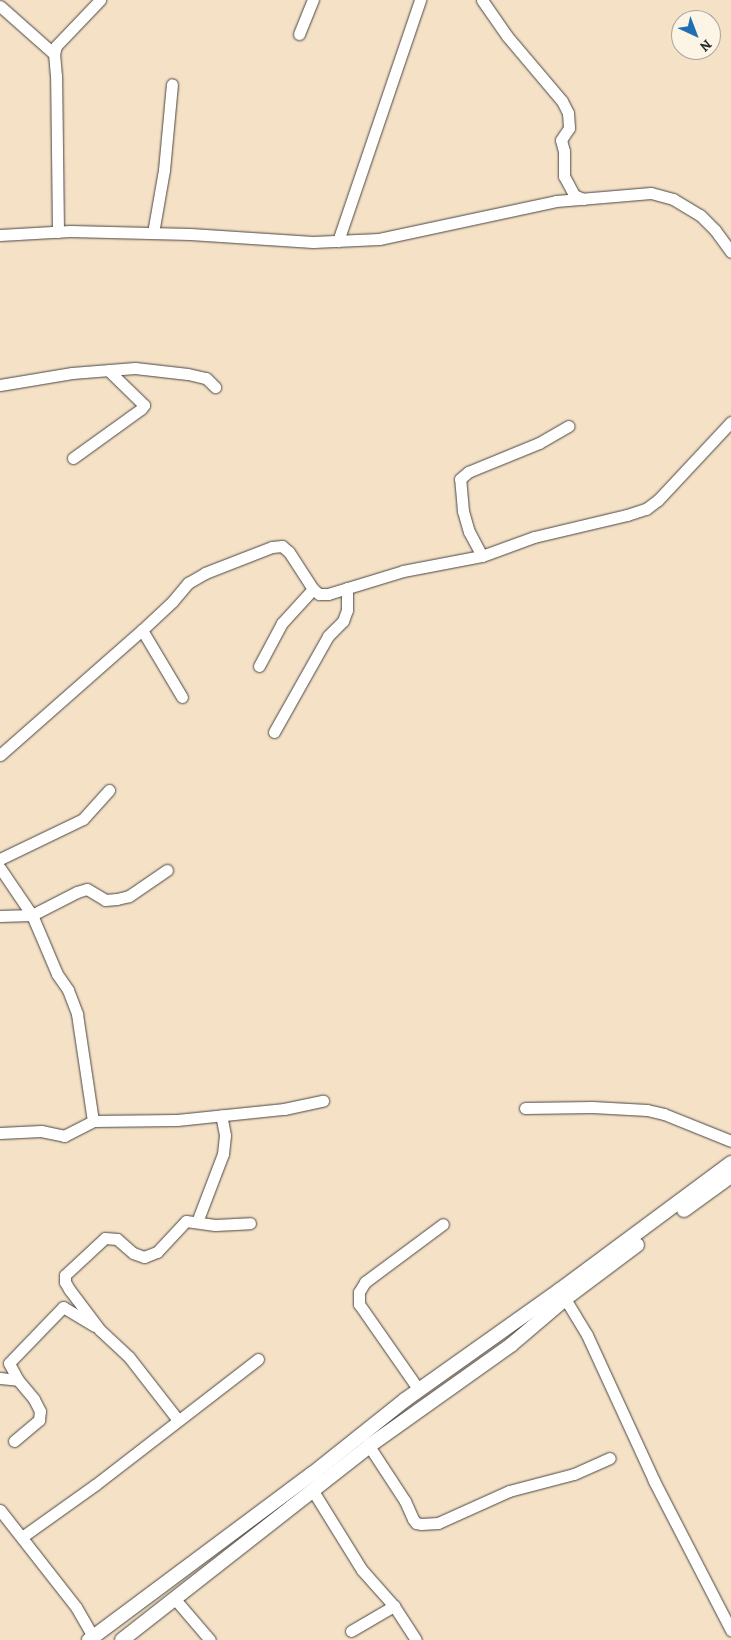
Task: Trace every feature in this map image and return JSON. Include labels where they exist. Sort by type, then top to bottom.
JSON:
[{"type":"main road","points":[[122,1640],[369,1446],[511,1345],[563,1295],[731,1163]]},
{"type":"main road","points":[[91,1638],[312,1474],[419,1390],[563,1295],[731,1176]]},
{"type":"street","points":[[58,232],[56,76],[54,54],[56,46],[100,0]]},
{"type":"street","points":[[299,34],[312,0]]},
{"type":"street","points":[[338,241],[420,0]]},
{"type":"street","points":[[482,0],[511,42],[562,101],[568,113],[569,128],[561,140],[564,151],[564,176],[574,195],[583,199]]},
{"type":"street","points":[[0,6],[54,54]]},
{"type":"street","points":[[153,233],[164,170],[172,84]]},
{"type":"street","points":[[0,235],[58,232],[153,233],[313,242],[379,239],[547,202],[651,193],[673,199],[700,215],[715,230],[731,252]]},
{"type":"street","points":[[0,385],[135,368],[206,378],[214,387]]},
{"type":"street","points":[[73,458],[144,405],[108,370]]},
{"type":"street","points":[[0,755],[142,630],[188,583],[205,573],[272,547],[282,546],[289,552],[313,589],[319,594],[348,588],[403,570],[482,556],[534,537],[646,510],[674,485],[731,422]]},
{"type":"street","points":[[482,556],[469,532],[462,511],[460,479],[468,472],[539,443],[568,426]]},
{"type":"street","points":[[274,732],[328,636],[343,621],[347,610],[348,588]]},
{"type":"street","points":[[259,666],[282,623],[313,589]]},
{"type":"street","points":[[142,630],[182,697]]},
{"type":"street","points":[[0,859],[83,819],[109,790]]},
{"type":"street","points":[[0,868],[32,915],[57,974],[68,990],[77,1014],[93,1121]]},
{"type":"street","points":[[0,916],[32,915],[77,892],[87,889],[105,900],[128,896],[168,870]]},
{"type":"street","points":[[0,1134],[41,1131],[64,1136],[93,1121],[177,1120],[284,1108],[323,1101]]},
{"type":"street","points":[[526,1108],[592,1107],[647,1110],[664,1114],[731,1141]]},
{"type":"street","points":[[197,1222],[223,1154],[225,1135],[222,1115]]},
{"type":"street","points":[[178,1420],[129,1357],[100,1330],[69,1289],[65,1282],[66,1275],[105,1238],[116,1239],[139,1256],[151,1256],[165,1246],[186,1222],[216,1225],[250,1223]]},
{"type":"street","points":[[419,1390],[359,1304],[359,1292],[365,1282],[443,1224]]},
{"type":"street","points":[[563,1295],[587,1335],[654,1481],[731,1630]]},
{"type":"street","points":[[14,1441],[39,1420],[40,1411],[34,1399],[18,1380],[9,1363],[63,1308],[100,1330]]},
{"type":"street","points":[[22,1537],[95,1485],[258,1359]]},
{"type":"street","points":[[0,1378],[18,1380]]},
{"type":"street","points":[[369,1446],[405,1501],[413,1519],[416,1523],[421,1524],[438,1523],[514,1490],[574,1474],[610,1458]]},
{"type":"street","points":[[313,1491],[362,1570],[394,1606],[416,1640]]},
{"type":"street","points":[[0,1510],[76,1607],[91,1638]]},
{"type":"street","points":[[174,1598],[210,1640]]},
{"type":"street","points":[[350,1631],[394,1606]]}]
